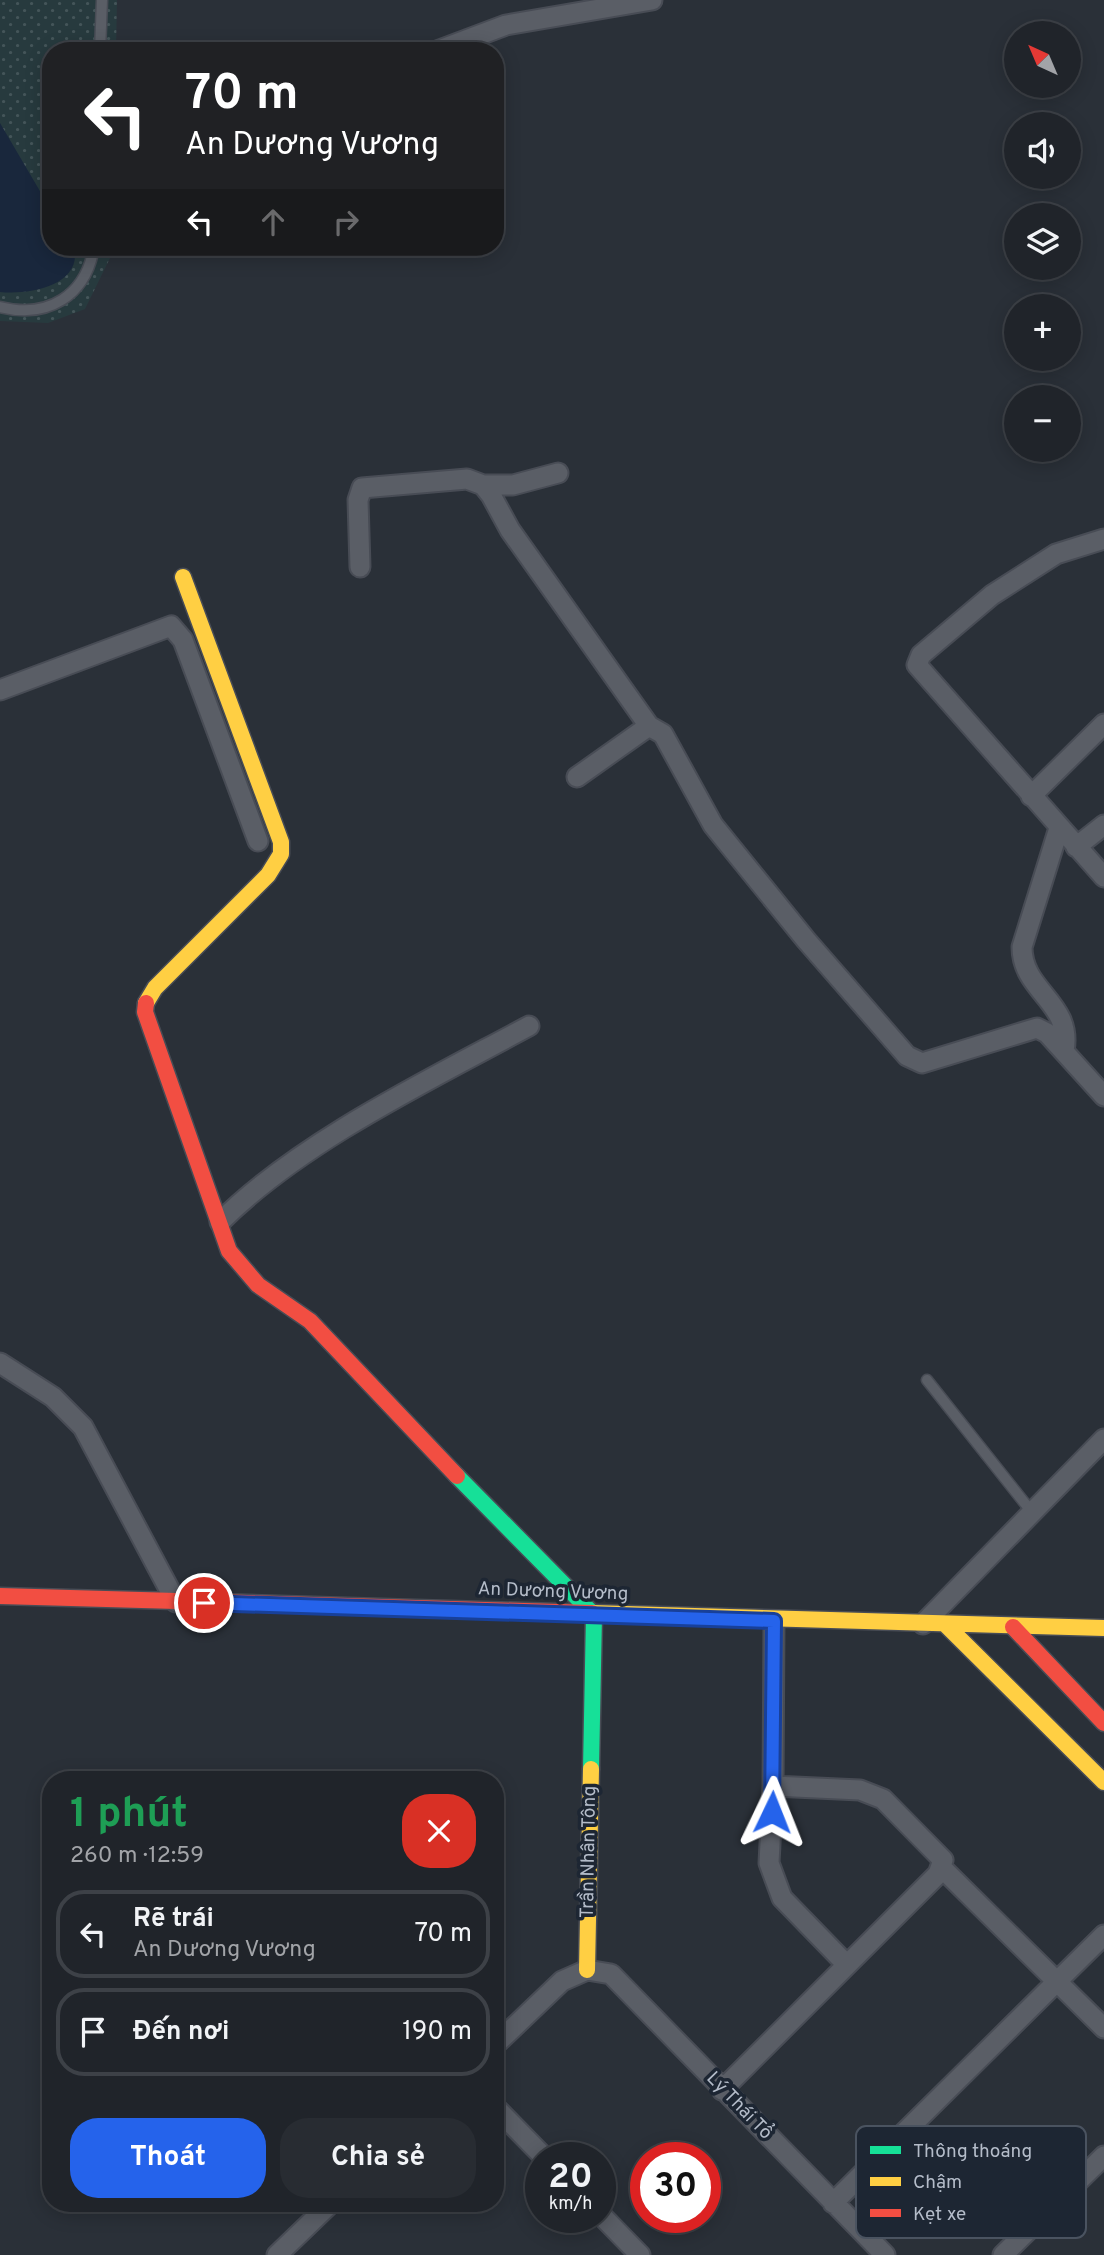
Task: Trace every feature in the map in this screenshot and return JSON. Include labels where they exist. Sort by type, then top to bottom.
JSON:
[{"type":"street","points":[[461,42],[506,25],[652,0]]},
{"type":"street","points":[[360,567],[358,500],[362,488],[467,479],[483,485],[513,485],[558,473]]},
{"type":"street","points":[[483,485],[510,530],[649,726],[663,734],[713,825],[806,940],[915,1062],[922,1063],[1037,1028],[1047,1032],[1104,1096]]},
{"type":"street","points":[[1104,539],[1056,554],[992,595],[918,659],[919,670],[1104,877]]},
{"type":"street","points":[[183,577],[281,842],[281,853],[268,875],[146,1001],[145,1012],[193,1155],[229,1251],[258,1285],[310,1321],[385,1403],[594,1615]]},
{"type":"street","points":[[0,690],[171,626],[183,640],[258,841]]},
{"type":"street","points":[[1031,796],[1104,724]]},
{"type":"street","points":[[577,777],[649,726]]},
{"type":"street","points":[[1076,847],[1104,825]]},
{"type":"street","points":[[1059,828],[1022,947],[1022,960],[1025,971],[1056,1008],[1065,1025],[1064,1051]]},
{"type":"street","points":[[220,1222],[273,1179],[373,1111],[529,1026]]},
{"type":"street","points":[[0,1363],[53,1397],[83,1427],[176,1602]]},
{"type":"street","points":[[923,1624],[1104,1439]]},
{"type":"street","name":"An Dương Vương","points":[[0,1596],[774,1621],[1104,1628]]},
{"type":"street","name":"Trần Nhân Tông","points":[[587,1970],[594,1615]]},
{"type":"street","points":[[774,1621],[774,1786],[769,1863],[782,1898],[847,1965]]},
{"type":"street","points":[[946,1625],[1104,1782]]},
{"type":"street","points":[[1013,1627],[1104,1723]]},
{"type":"street","points":[[722,2090],[939,1874],[943,1860],[883,1799],[860,1790],[774,1786]]},
{"type":"street","points":[[941,1867],[1104,2028]]},
{"type":"street","points":[[911,2126],[1104,1935]]},
{"type":"street","points":[[504,2037],[562,1982],[587,1970]]},
{"type":"street","name":"Lý Thái Tổ","points":[[587,1970],[611,1974],[856,2226]]},
{"type":"street","points":[[504,2116],[529,2142]]},
{"type":"street","points":[[1086,2174],[1104,2157]]},
{"type":"street","points":[[833,2203],[856,2180]]},
{"type":"street","points":[[277,2255],[322,2212]]},
{"type":"street","points":[[616,2230],[640,2255]]},
{"type":"street","name":"Lý Thái Tổ","points":[[868,2238],[885,2255]]},
{"type":"street","points":[[1003,2255],[1021,2238]]},
{"type":"lane","points":[[100,42],[102,0]]},
{"type":"lane","points":[[0,307],[31,310],[64,302],[85,277],[91,256]]},
{"type":"lane","points":[[927,1380],[1031,1511]]},
{"type":"green space","points":[[0,0],[117,0],[116,42],[42,42],[42,256],[111,256],[85,309],[48,323],[0,321]]},
{"type":"water","points":[[0,123],[42,195],[42,256],[75,256],[75,260],[70,271],[51,285],[25,292],[0,292]]},
{"type":"traffic: fast","points":[[457,1476],[594,1615],[591,1769]]},
{"type":"traffic: slow","points":[[146,1003],[155,988],[268,875],[281,854],[281,842],[183,577]]},
{"type":"traffic: slow","points":[[592,1613],[1104,1628]]},
{"type":"traffic: slow","points":[[946,1625],[1104,1782]]},
{"type":"traffic: slow","points":[[587,1970],[591,1769]]},
{"type":"traffic: jam","points":[[146,1003],[145,1012],[229,1251],[258,1285],[310,1321],[457,1476]]},
{"type":"traffic: jam","points":[[0,1596],[592,1613]]},
{"type":"traffic: jam","points":[[1013,1627],[1104,1723]]},
{"type":"route","points":[[204,1603],[774,1621],[772,1812]]}]
